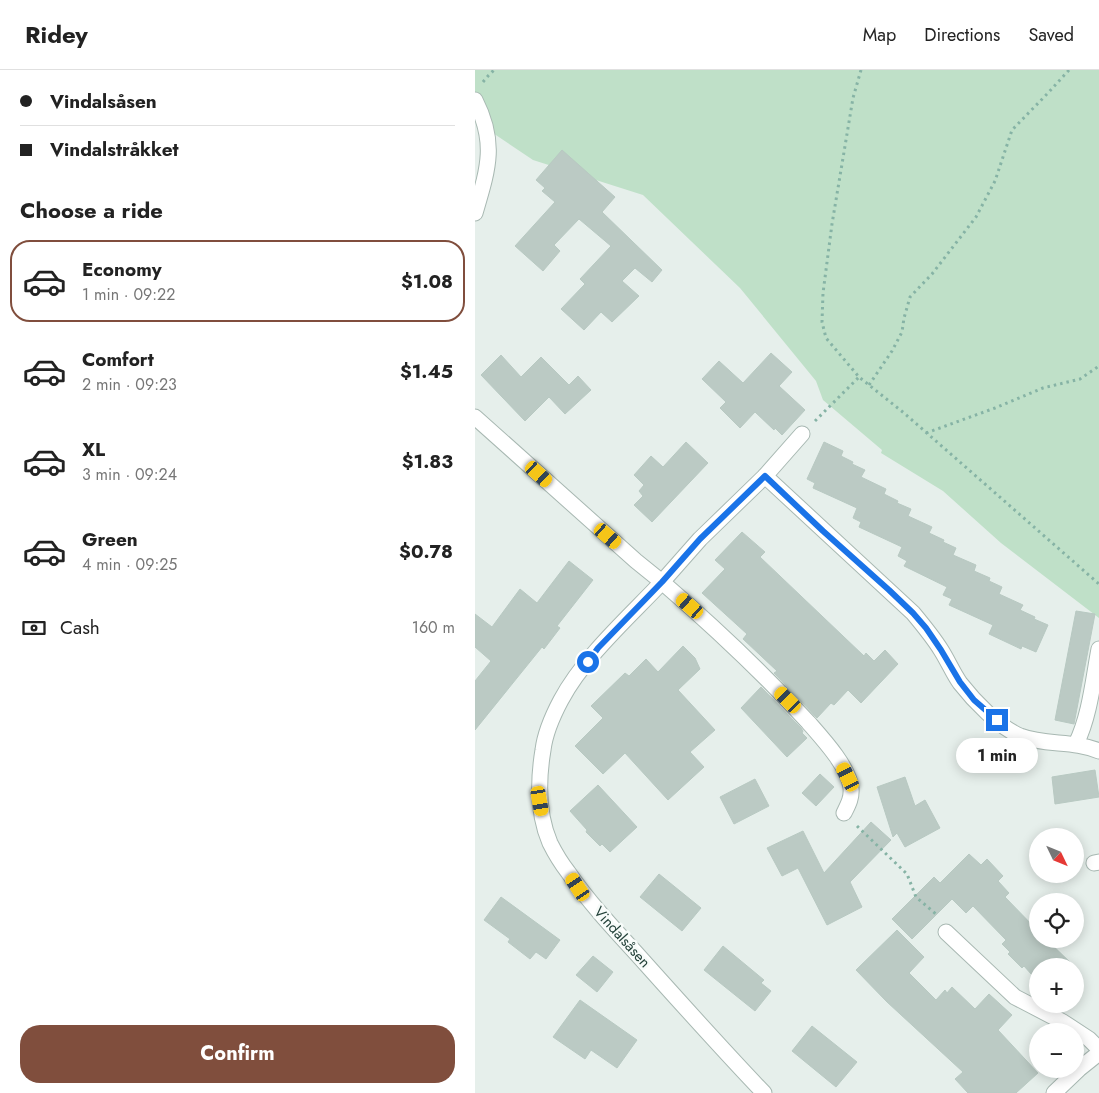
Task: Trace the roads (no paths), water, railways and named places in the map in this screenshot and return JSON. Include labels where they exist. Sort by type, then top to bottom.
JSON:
[{"type":"street","points":[[475,100],[488,131],[489,155],[485,179],[475,213]]},
{"type":"street","points":[[475,417],[636,561],[704,618],[788,700],[823,739],[848,777],[851,796],[849,805],[844,813]]},
{"type":"street","name":"Vindalsåsen","points":[[764,1093],[620,936],[578,887],[550,843],[544,825],[540,801],[540,775],[543,749],[550,724],[562,699],[577,675],[598,648],[662,582],[700,539],[765,476],[802,434]]},
{"type":"street","points":[[765,476],[913,613],[941,650],[960,682],[987,713],[1020,736],[1049,742],[1087,746],[1099,751]]},
{"type":"street","points":[[1076,744],[1082,731],[1093,717],[1099,649]]},
{"type":"street","points":[[946,932],[1015,997],[1063,1022],[1089,1039],[1099,1051],[1054,1093]]}]
